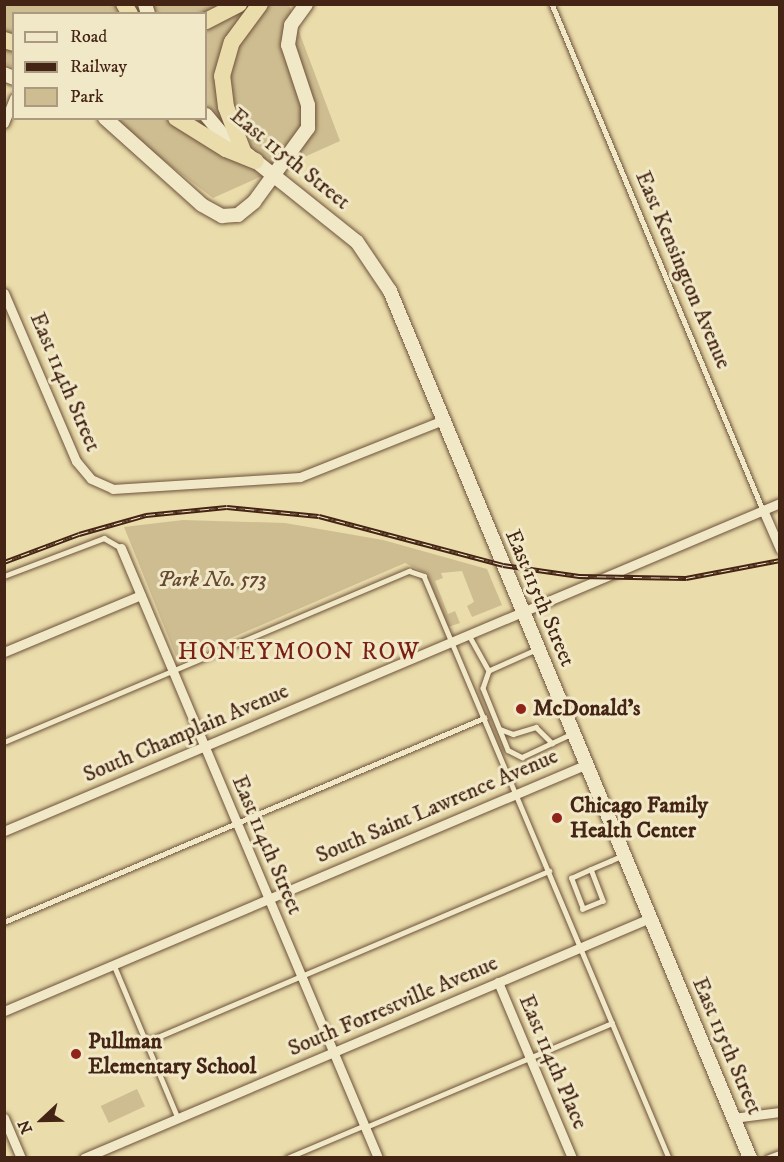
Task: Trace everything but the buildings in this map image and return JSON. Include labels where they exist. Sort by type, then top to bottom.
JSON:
[{"type":"highway","points":[[207,20],[238,4]]},
{"type":"highway","points":[[250,156],[226,107],[222,76],[232,42],[260,4]]},
{"type":"highway","points":[[179,120],[226,149],[250,156]]},
{"type":"street","points":[[107,120],[214,214],[238,215],[275,176],[308,128],[308,105],[288,45],[291,25],[306,4]]},
{"type":"street","points":[[4,123],[12,103]]},
{"type":"street","name":"East 115th Street","points":[[207,116],[250,156],[350,235],[380,273],[750,1158]]},
{"type":"street","name":"East 114th Street","points":[[4,293],[76,461],[91,479],[113,489],[202,480],[300,477],[443,420]]},
{"type":"street","name":"South Champlain Avenue","points":[[4,831],[780,503]]},
{"type":"street","name":"East Kensington Avenue","points":[[763,510],[780,549]]},
{"type":"street","name":"East 114th Street","points":[[121,548],[365,1126],[375,1156]]},
{"type":"street","points":[[4,652],[141,595]]},
{"type":"street","name":"South Saint Lawrence Avenue","points":[[4,1011],[587,764]]},
{"type":"street","name":"South Forrestville Avenue","points":[[84,1158],[651,918]]},
{"type":"street","name":"East 114th Place","points":[[498,982],[572,1158]]},
{"type":"street","points":[[733,1118],[780,1112]]},
{"type":"street","points":[[4,1118],[21,1158]]},
{"type":"lane","name":"East Kensington Avenue","points":[[552,4],[763,510]]},
{"type":"lane","points":[[4,576],[104,538],[121,548]]},
{"type":"lane","points":[[4,742],[408,571],[424,576],[669,1158]]},
{"type":"lane","points":[[469,635],[478,657],[489,670]]},
{"type":"lane","points":[[538,649],[489,670],[483,688],[508,750],[522,757],[574,733]]},
{"type":"lane","points":[[4,922],[484,718]]},
{"type":"lane","points":[[500,729],[513,734],[536,727],[552,743]]},
{"type":"lane","points":[[591,869],[603,901],[583,909],[571,878],[591,869],[624,855]]},
{"type":"lane","points":[[146,1042],[549,871]]},
{"type":"lane","points":[[114,965],[178,1118]]},
{"type":"lane","points":[[287,1158],[612,1023]]},
{"type":"lane","points":[[766,1158],[780,1153]]},
{"type":"green space","points":[[4,5],[289,5],[340,141],[213,198],[110,120],[207,120],[207,12],[12,12],[12,67],[5,64]]},
{"type":"green space","name":"Park No. 573","points":[[183,520],[285,523],[383,540],[487,569],[502,605],[472,617],[467,606],[474,602],[462,571],[441,573],[443,578],[435,581],[448,614],[455,611],[460,623],[448,627],[426,573],[405,563],[178,661],[124,527]]},
{"type":"green space","points":[[137,1089],[145,1106],[109,1123],[101,1106]]},
{"type":"railway","points":[[4,562],[79,534],[146,515],[227,507],[319,516],[503,565],[579,576],[686,578],[780,560]]},
{"type":"place","name":"McDonald's","points":[[521,709]]},
{"type":"place","name":"Chicago Family Health Center","points":[[557,818]]},
{"type":"place","name":"Pullman Elementary School","points":[[76,1054]]},
{"type":"district","name":"HONEYMOON ROW","points":[[299,653]]}]
